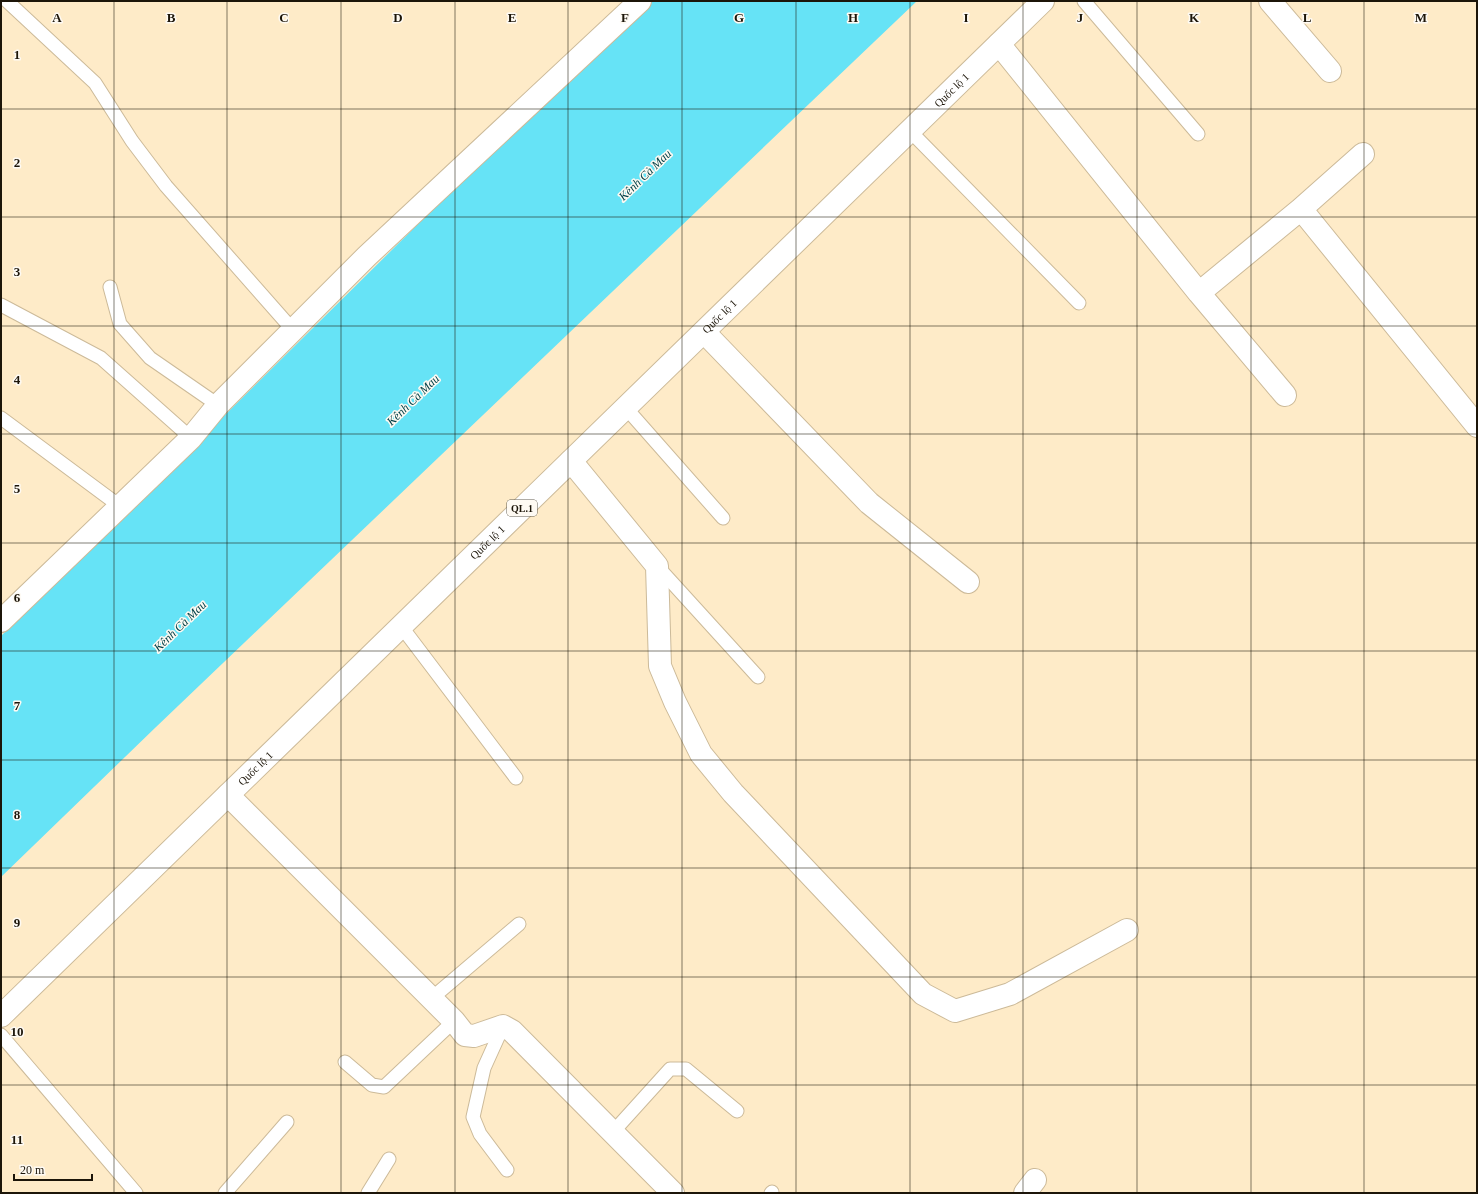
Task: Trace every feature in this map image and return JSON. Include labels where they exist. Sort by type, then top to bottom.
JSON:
[{"type":"main road","points":[[1,621],[191,438],[218,406],[292,329],[373,250],[640,1]]},
{"type":"main road","name":"Quốc lộ 1","points":[[1,1016],[1043,1]]},
{"type":"main road","points":[[1270,1],[1330,71]]},
{"type":"main road","points":[[999,44],[1199,293],[1285,394]]},
{"type":"main road","points":[[1199,293],[1301,209],[1363,154]]},
{"type":"main road","points":[[1301,209],[1477,426]]},
{"type":"main road","points":[[704,332],[869,503],[968,582]]},
{"type":"main road","points":[[570,461],[657,566],[660,666],[674,702],[702,754],[733,793],[923,994],[955,1011],[1010,994],[1127,930]]},
{"type":"main road","points":[[228,794],[432,998],[465,1035],[470,1036],[503,1026],[512,1030],[673,1193]]},
{"type":"lane","points":[[7,1],[95,83],[132,141],[166,186],[292,329]]},
{"type":"lane","points":[[1084,1],[1198,134]]},
{"type":"lane","points":[[910,130],[1079,303]]},
{"type":"lane","points":[[110,287],[120,324],[150,358],[218,406]]},
{"type":"lane","points":[[1,305],[101,358],[191,438]]},
{"type":"lane","points":[[626,408],[723,518]]},
{"type":"lane","points":[[1,418],[122,506]]},
{"type":"lane","points":[[657,566],[758,677]]},
{"type":"lane","points":[[401,626],[516,778]]},
{"type":"lane","points":[[432,998],[519,924]]},
{"type":"lane","points":[[345,1062],[372,1085],[384,1087],[454,1021]]},
{"type":"lane","points":[[503,1026],[484,1068],[473,1117],[480,1134],[507,1170]]},
{"type":"lane","points":[[1,1035],[136,1193]]},
{"type":"lane","points":[[613,1132],[670,1069],[686,1069],[737,1111]]},
{"type":"lane","points":[[226,1193],[287,1122]]},
{"type":"lane","points":[[368,1193],[389,1159]]},
{"type":"water","name":"Kênh Cà Mau","points":[[644,1],[917,1],[156,727],[1,877],[1,636]]}]
